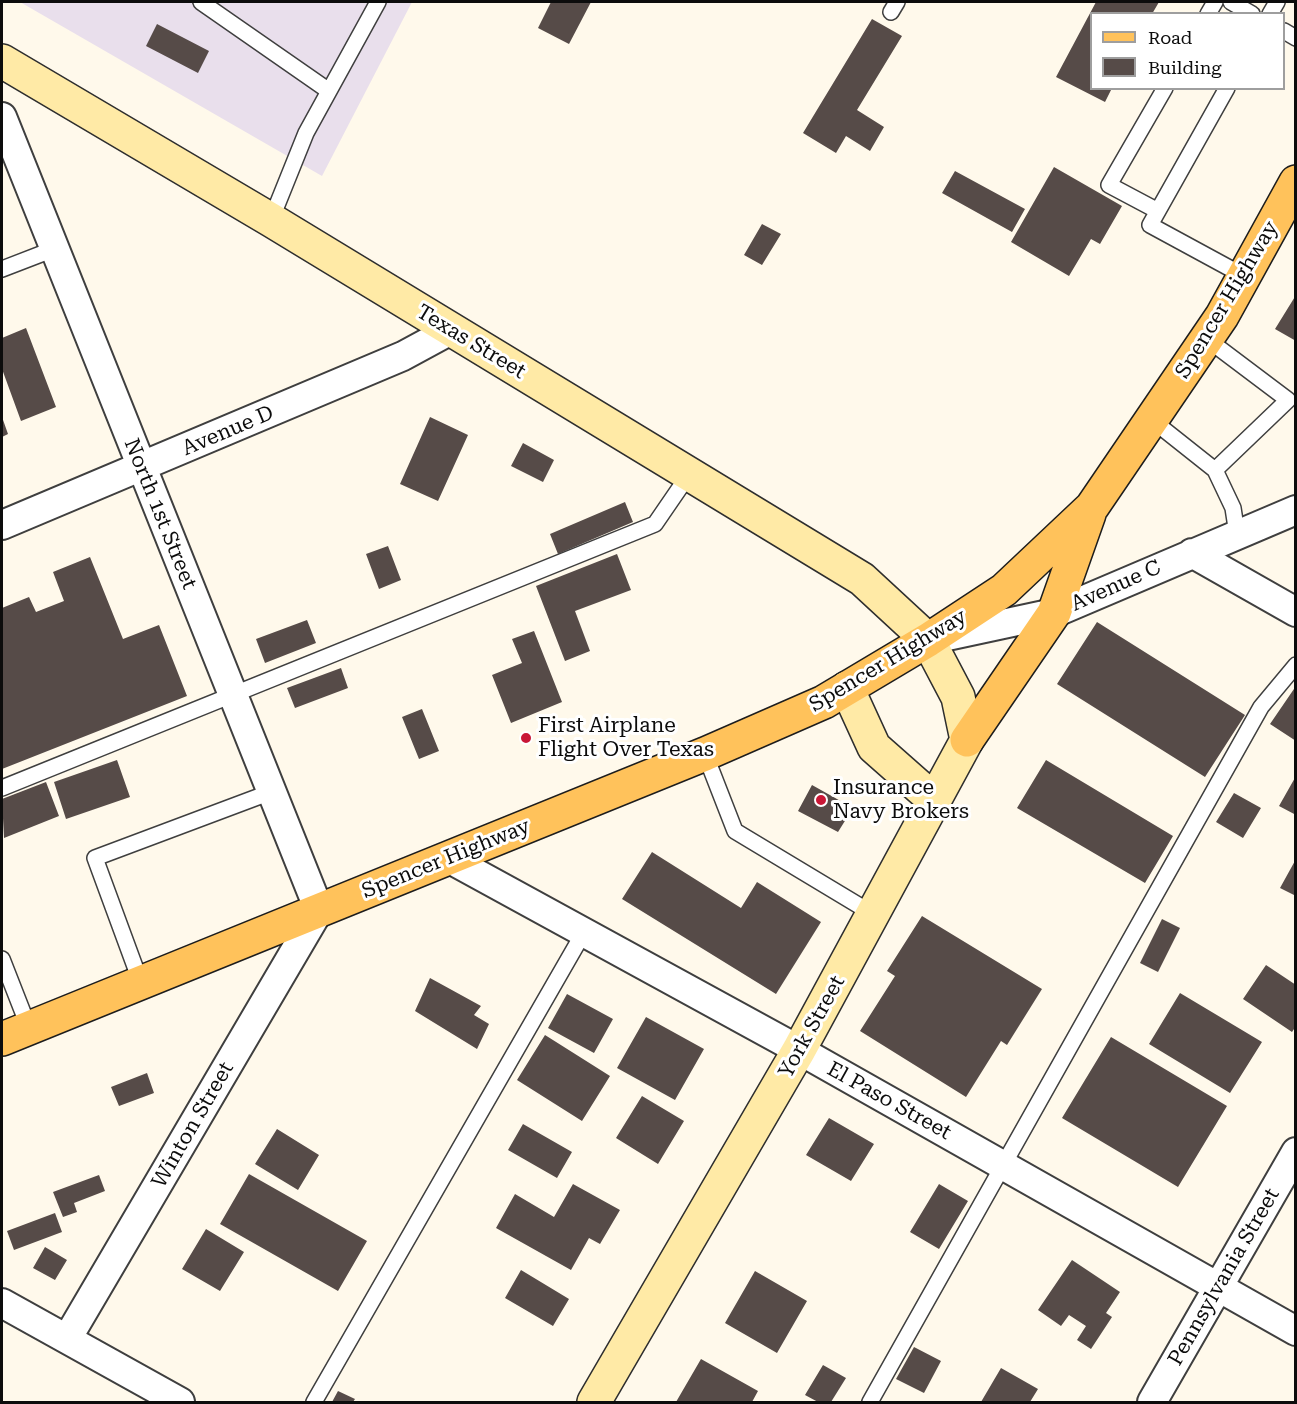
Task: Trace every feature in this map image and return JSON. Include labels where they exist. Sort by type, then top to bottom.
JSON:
[{"type":"main road","name":"Spencer Highway","points":[[15,1033],[705,754],[824,702],[928,640],[1004,590],[1092,507],[1207,339],[1296,182]]},
{"type":"main road","points":[[967,740],[1054,613],[1092,507]]},
{"type":"street","name":"Texas Street","points":[[2,61],[271,220],[862,579],[928,640]]},
{"type":"street","name":"North 1st Street","points":[[2,117],[319,910]]},
{"type":"street","name":"Avenue D","points":[[2,525],[403,357],[451,330]]},
{"type":"street","name":"Avenue C","points":[[928,640],[1054,613],[1296,510]]},
{"type":"street","points":[[1192,553],[1296,612]]},
{"type":"street","points":[[928,640],[958,697],[967,740]]},
{"type":"street","points":[[847,688],[874,747],[934,800]]},
{"type":"street","name":"York Street","points":[[594,1402],[800,1050],[967,740]]},
{"type":"street","name":"El Paso Street","points":[[448,858],[800,1050],[1296,1331]]},
{"type":"street","name":"Winton Street","points":[[67,1340],[319,910]]},
{"type":"street","name":"Pennsylvania Street","points":[[1152,1402],[1296,1152]]},
{"type":"street","points":[[2,1303],[180,1402]]},
{"type":"lane","points":[[201,2],[329,91]]},
{"type":"lane","points":[[271,220],[306,133],[378,2]]},
{"type":"lane","points":[[1231,2],[1248,12]]},
{"type":"lane","points":[[1158,211],[1109,185],[1164,90]]},
{"type":"lane","points":[[1226,90],[1150,225],[1244,276]]},
{"type":"lane","points":[[2,269],[54,249]]},
{"type":"lane","points":[[1207,339],[1292,402],[1215,470]]},
{"type":"lane","points":[[1152,420],[1215,470],[1233,508],[1237,534]]},
{"type":"lane","points":[[2,788],[655,524],[690,473]]},
{"type":"lane","points":[[870,1402],[1262,707],[1296,665]]},
{"type":"lane","points":[[705,754],[735,831],[873,914]]},
{"type":"lane","points":[[141,983],[95,858],[271,792]]},
{"type":"lane","points":[[314,1402],[584,932]]},
{"type":"lane","points":[[2,959],[15,1033]]},
{"type":"shaded area","points":[[20,2],[412,2],[322,176]]},
{"type":"building","points":[[551,2],[591,2],[569,44],[538,28]]},
{"type":"building","points":[[1096,2],[1159,2],[1153,12],[1091,12]]},
{"type":"building","points":[[1090,13],[1090,90],[1111,90],[1105,102],[1056,77]]},
{"type":"building","points":[[872,19],[902,36],[857,110],[884,127],[870,151],[846,136],[836,153],[803,133]]},
{"type":"building","points":[[157,24],[209,51],[198,73],[146,46]]},
{"type":"building","points":[[1054,167],[1122,206],[1100,244],[1091,239],[1069,276],[1011,242]]},
{"type":"building","points":[[955,171],[1025,209],[1012,232],[942,193]]},
{"type":"building","points":[[762,224],[781,234],[762,265],[744,255]]},
{"type":"building","points":[[1296,295],[1296,341],[1275,329]]},
{"type":"building","points":[[26,328],[56,407],[21,421],[2,369],[2,338]]},
{"type":"building","points":[[2,417],[8,434],[2,437]]},
{"type":"building","points":[[430,417],[468,435],[438,501],[400,484]]},
{"type":"building","points":[[523,443],[554,460],[543,482],[511,466]]},
{"type":"building","points":[[625,502],[633,522],[558,554],[550,534]]},
{"type":"building","points":[[388,546],[401,580],[379,589],[366,554]]},
{"type":"building","points":[[617,554],[631,590],[575,611],[590,651],[565,661],[536,586]]},
{"type":"building","points":[[90,557],[123,639],[159,625],[187,696],[2,769],[2,608],[29,597],[36,612],[64,601],[53,572]]},
{"type":"building","points":[[307,620],[316,643],[265,663],[256,639]]},
{"type":"building","points":[[1097,622],[1245,715],[1205,777],[1057,684]]},
{"type":"building","points":[[534,631],[562,702],[511,723],[492,675],[522,663],[512,639]]},
{"type":"building","points":[[341,668],[348,688],[295,708],[287,688]]},
{"type":"building","points":[[1296,686],[1296,741],[1270,724]]},
{"type":"building","points":[[422,709],[439,751],[419,759],[402,717]]},
{"type":"building","points":[[117,760],[130,797],[66,819],[54,782]]},
{"type":"building","points":[[1046,760],[1173,836],[1145,883],[1017,808]]},
{"type":"building","points":[[1296,776],[1296,815],[1279,806]]},
{"type":"building","points":[[46,782],[59,816],[4,838],[2,799]]},
{"type":"building","points":[[812,785],[853,808],[838,832],[798,811]]},
{"type":"building","points":[[1234,793],[1261,808],[1243,838],[1216,822]]},
{"type":"building","points":[[652,852],[741,908],[757,882],[821,922],[776,994],[622,899]]},
{"type":"building","points":[[1296,859],[1296,896],[1280,888]]},
{"type":"building","points":[[922,916],[1042,989],[1007,1045],[1001,1041],[966,1097],[860,1031],[895,976],[887,971]]},
{"type":"building","points":[[1162,919],[1180,928],[1158,972],[1140,963]]},
{"type":"building","points":[[1266,965],[1296,985],[1296,1026],[1292,1032],[1243,999]]},
{"type":"building","points":[[430,978],[481,1006],[474,1015],[489,1024],[477,1049],[415,1011]]},
{"type":"building","points":[[1180,993],[1262,1042],[1230,1093],[1149,1044]]},
{"type":"building","points":[[567,994],[613,1019],[594,1053],[548,1028]]},
{"type":"building","points":[[646,1017],[704,1049],[675,1100],[617,1068]]},
{"type":"building","points":[[545,1035],[610,1076],[582,1121],[517,1080]]},
{"type":"building","points":[[1111,1037],[1227,1106],[1178,1187],[1062,1118]]},
{"type":"building","points":[[147,1073],[154,1093],[119,1106],[111,1087]]},
{"type":"building","points":[[642,1096],[684,1121],[658,1164],[616,1138]]},
{"type":"building","points":[[829,1118],[874,1144],[851,1181],[806,1155]]},
{"type":"building","points":[[523,1124],[572,1152],[557,1178],[508,1150]]},
{"type":"building","points":[[277,1129],[319,1155],[298,1190],[255,1164]]},
{"type":"building","points":[[249,1174],[367,1241],[338,1291],[220,1224]]},
{"type":"building","points":[[99,1175],[105,1191],[74,1203],[77,1212],[63,1217],[53,1192]]},
{"type":"building","points":[[573,1184],[620,1210],[600,1244],[589,1238],[571,1270],[496,1228],[515,1194],[554,1217]]},
{"type":"building","points":[[939,1184],[968,1201],[939,1249],[910,1232]]},
{"type":"building","points":[[55,1213],[62,1232],[14,1250],[7,1231]]},
{"type":"building","points":[[206,1229],[244,1252],[220,1291],[182,1269]]},
{"type":"building","points":[[45,1247],[67,1260],[55,1280],[33,1268]]},
{"type":"building","points":[[1072,1260],[1120,1292],[1106,1313],[1112,1317],[1091,1349],[1077,1340],[1086,1326],[1069,1315],[1061,1326],[1038,1310]]},
{"type":"building","points":[[521,1270],[569,1299],[553,1326],[505,1298]]},
{"type":"building","points":[[755,1271],[807,1301],[777,1353],[725,1323]]},
{"type":"building","points":[[914,1347],[941,1361],[924,1393],[896,1379]]},
{"type":"building","points":[[701,1359],[758,1391],[752,1402],[676,1402]]},
{"type":"building","points":[[823,1365],[846,1378],[831,1402],[818,1402],[805,1395]]},
{"type":"building","points":[[1001,1368],[1038,1389],[1030,1402],[981,1402]]},
{"type":"building","points":[[338,1391],[355,1399],[353,1402],[332,1402]]},
{"type":"place","name":"First Airplane Flight Over Texas","points":[[526,738]]},
{"type":"place","name":"Insurance Navy Brokers","points":[[821,800]]}]
